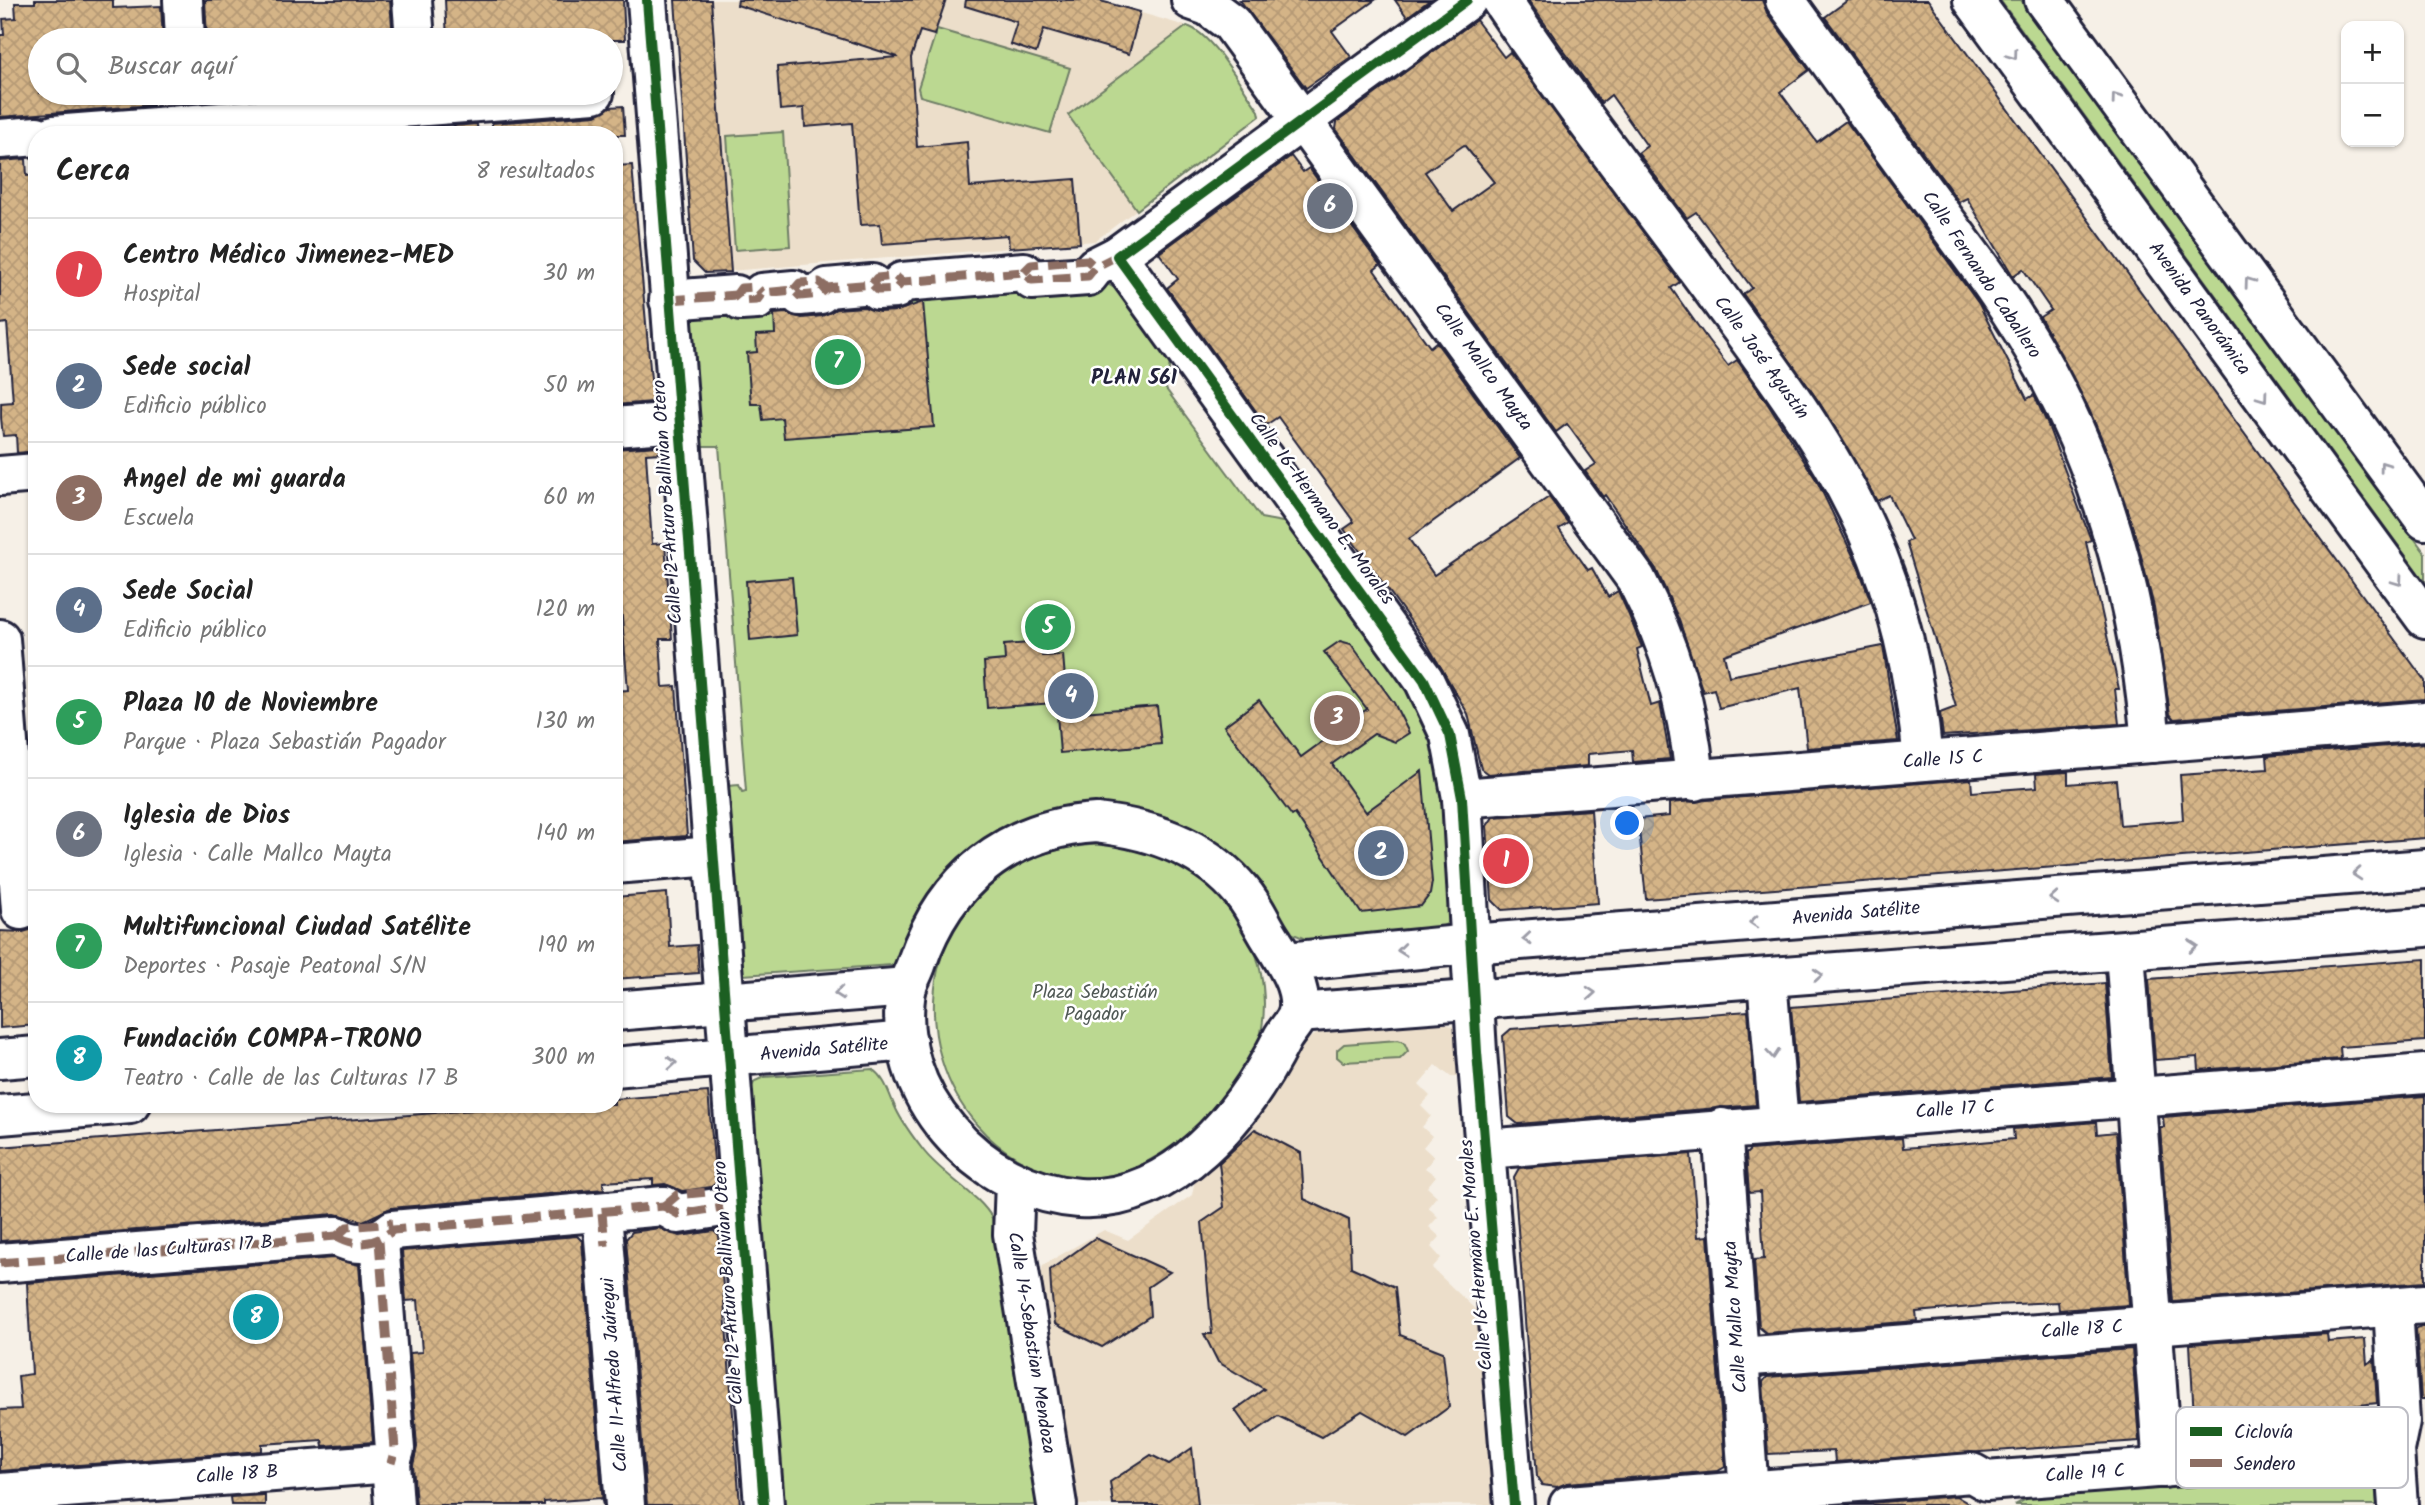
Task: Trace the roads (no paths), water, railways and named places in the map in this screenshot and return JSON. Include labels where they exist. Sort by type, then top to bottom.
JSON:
[{"type":"street","points":[[183,0],[184,28]]},
{"type":"street","points":[[412,0],[414,28]]},
{"type":"street","name":"Calle 12-Arturo Ballivian Otero","points":[[647,0],[764,1505]]},
{"type":"street","name":"Calle Mallco Mayta","points":[[1191,0],[1209,6],[1231,23],[1636,579],[1661,630],[1683,692],[1695,781]]},
{"type":"street","points":[[669,300],[941,286],[1024,272],[1031,265],[1087,260],[1093,270],[1466,0]]},
{"type":"street","name":"Calle José Agustín","points":[[1501,0],[1755,347],[1812,428],[1839,474],[1868,532],[1895,603],[1917,706],[1923,761]]},
{"type":"street","name":"Calle Fernando Caballero","points":[[1785,0],[1995,289],[2045,370],[2074,429],[2104,501],[2119,551],[2145,669],[2151,743]]},
{"type":"street","name":"Avenida Panorámica","points":[[1973,0],[2425,618]]},
{"type":"street","points":[[2044,0],[2425,520]]},
{"type":"street","points":[[623,91],[652,88]]},
{"type":"street","points":[[122,126],[190,117],[420,111],[478,105]]},
{"type":"street","points":[[0,139],[28,137]]},
{"type":"street","name":"Calle 16-Hermano E. Morales","points":[[1093,270],[1423,680],[1450,735],[1462,798],[1474,1002],[1514,1505]]},
{"type":"street","points":[[623,426],[679,422]]},
{"type":"street","points":[[0,476],[28,474]]},
{"type":"street","points":[[0,639],[19,910]]},
{"type":"street","name":"Calle 15 C","points":[[1462,798],[2425,721]]},
{"type":"street","points":[[1070,825],[1124,826],[1151,833],[1201,856],[1243,892],[1287,962],[1297,989],[1298,1013],[1245,1104],[1225,1127],[1170,1172],[1122,1194],[1101,1198],[1056,1195],[1015,1182],[968,1152],[940,1121],[920,1085],[908,1041],[907,987],[924,940],[938,915],[975,870],[1043,831],[1070,825]]},
{"type":"street","points":[[623,863],[713,856]]},
{"type":"street","name":"Avenida Satélite","points":[[1287,962],[1470,944],[2425,869]]},
{"type":"street","points":[[2122,893],[2163,1468]]},
{"type":"street","points":[[1298,1013],[1474,1002],[2425,927]]},
{"type":"street","points":[[1767,979],[1779,1124]]},
{"type":"street","points":[[623,1010],[907,987]]},
{"type":"street","name":"Avenida Satélite","points":[[623,1067],[908,1041]]},
{"type":"street","points":[[0,1059],[28,1057]]},
{"type":"street","name":"Calle 17 C","points":[[1485,1149],[2425,1074]]},
{"type":"street","points":[[0,1115],[28,1113]]},
{"type":"street","name":"Calle Mallco Mayta","points":[[1722,1128],[1750,1498]]},
{"type":"street","name":"Calle 14-Sebastian Mendoza","points":[[1015,1182],[1013,1234],[1057,1505]]},
{"type":"street","points":[[394,1505],[391,1463],[395,1449],[388,1231],[604,1229],[664,1206],[678,1214],[720,1199]]},
{"type":"street","name":"Calle 11-Alfredo Jaúregui","points":[[604,1229],[625,1505]]},
{"type":"street","name":"Calle de las Culturas 17 B","points":[[0,1263],[337,1236],[349,1244],[388,1231]]},
{"type":"street","points":[[2401,1407],[2409,1306]]},
{"type":"street","name":"Calle 18 C","points":[[1740,1357],[2409,1306]]},
{"type":"street","name":"Calle 18 B","points":[[0,1493],[391,1463]]},
{"type":"street","name":"Calle 19 C","points":[[1569,1505],[1750,1498],[1972,1473],[1987,1493],[2176,1467]]},
{"type":"place","name":"Iglesia de Dios","points":[[1330,206]]},
{"type":"place","name":"Multifuncional Ciudad Satélite","points":[[838,362]]},
{"type":"place","name":"Plaza 10 de Noviembre","points":[[1048,627]]},
{"type":"place","name":"Sede Social","points":[[1071,696]]},
{"type":"place","name":"Angel de mi guarda","points":[[1337,718]]},
{"type":"place","name":"Sede social","points":[[1381,853]]},
{"type":"place","name":"Centro Médico Jimenez-MED","points":[[1506,861]]},
{"type":"place","name":"Fundación COMPA-TRONO","points":[[256,1317]]},
{"type":"district","name":"PLAN 561","points":[[1134,378]]},
{"type":"park label","name":"Plaza Sebastián Pagador","points":[[1095,1004]]}]
